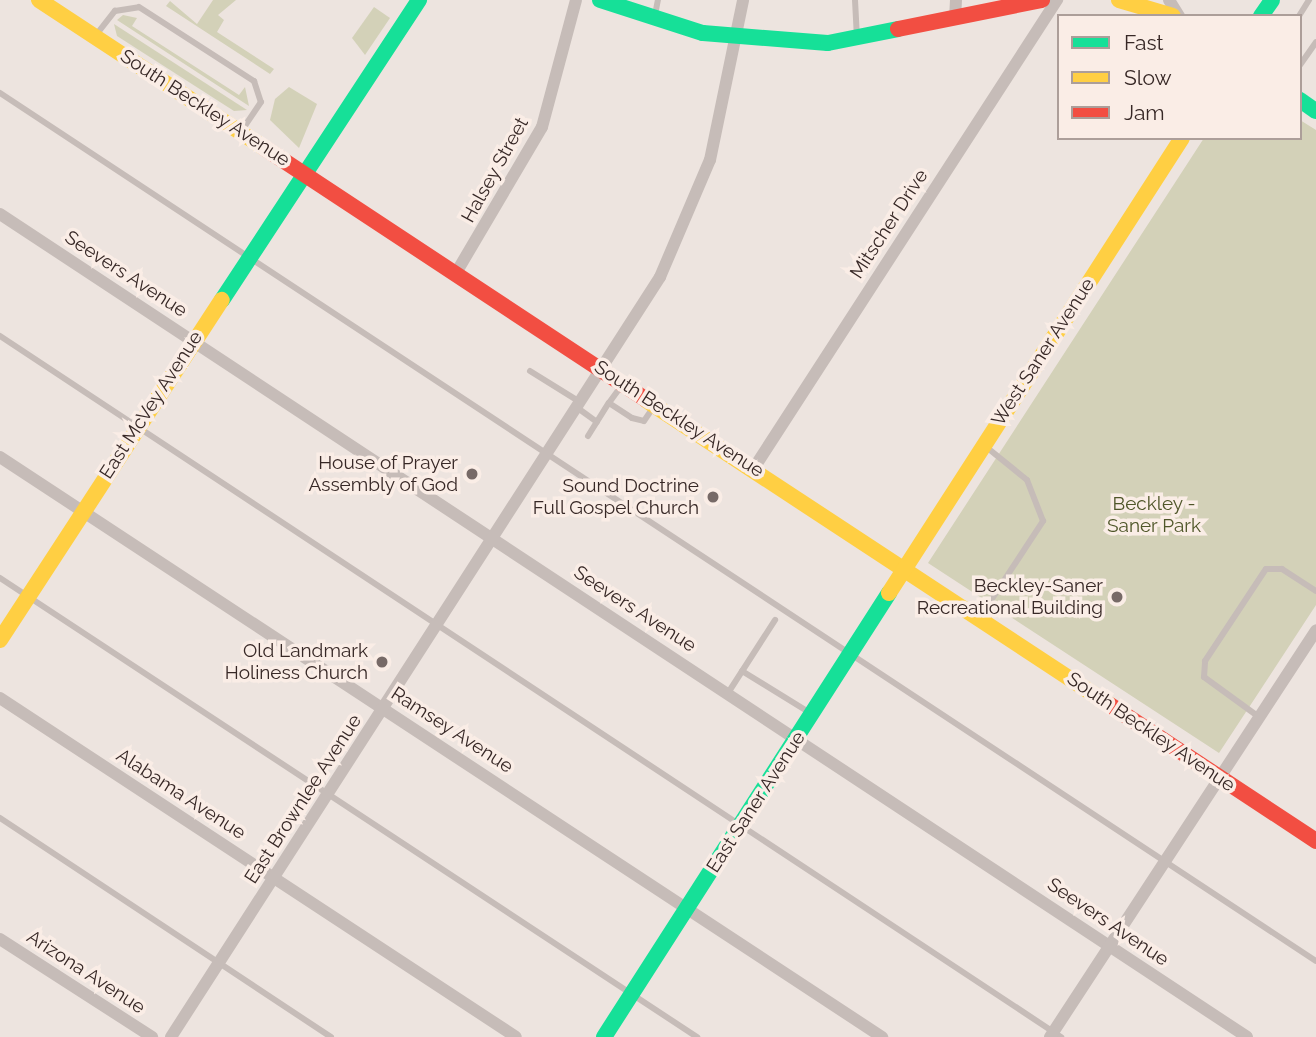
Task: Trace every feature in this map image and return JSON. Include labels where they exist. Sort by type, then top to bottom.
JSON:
[{"type":"street","name":"South Beckley Avenue","points":[[39,0],[906,567],[1316,841]]},
{"type":"street","name":"East McVey Avenue","points":[[0,640],[302,171],[419,0]]},
{"type":"street","name":"Halsey Street","points":[[456,273],[542,127],[576,0]]},
{"type":"street","points":[[600,0],[654,20],[737,39],[857,40],[1042,0]]},
{"type":"street","name":"East Brownlee Avenue","points":[[171,1037],[581,406],[660,277],[696,201],[722,120],[743,0]]},
{"type":"street","points":[[955,19],[956,0]]},
{"type":"street","name":"Mitscher Drive","points":[[754,468],[1057,0]]},
{"type":"street","points":[[1119,0],[1166,14]]},
{"type":"street","name":"West Saner Avenue","points":[[906,567],[1181,140]]},
{"type":"street","name":"Seevers Avenue","points":[[0,214],[1247,1037]]},
{"type":"street","name":"Ramsey Avenue","points":[[0,457],[882,1037]]},
{"type":"street","name":"East Saner Avenue","points":[[604,1037],[906,567]]},
{"type":"street","points":[[1055,1035],[1316,630]]},
{"type":"street","name":"Alabama Avenue","points":[[0,698],[516,1037]]},
{"type":"street","name":"Arizona Avenue","points":[[0,939],[152,1037]]},
{"type":"lane","points":[[654,20],[658,0]]},
{"type":"lane","points":[[855,0],[857,40]]},
{"type":"lane","points":[[1301,14],[1313,1]]},
{"type":"lane","points":[[95,37],[115,10],[139,7],[254,81],[261,102],[242,132]]},
{"type":"lane","points":[[1302,62],[1316,42]]},
{"type":"lane","points":[[0,93],[1316,961]]},
{"type":"lane","points":[[0,335],[439,623],[1055,1035]]},
{"type":"lane","points":[[530,371],[581,406],[597,422]]},
{"type":"lane","points":[[589,436],[623,383]]},
{"type":"lane","points":[[609,403],[644,421],[655,404]]},
{"type":"lane","points":[[979,618],[1043,521],[1027,480],[983,445]]},
{"type":"lane","points":[[1259,717],[1204,677],[1205,661],[1266,569],[1282,569],[1316,591]]},
{"type":"lane","points":[[0,578],[697,1037]]},
{"type":"lane","points":[[728,693],[775,620]]},
{"type":"lane","points":[[742,671],[812,715]]},
{"type":"lane","points":[[0,818],[331,1037]]},
{"type":"green space","points":[[213,0],[236,0],[218,15],[224,20],[217,32],[274,69],[270,74],[166,6],[170,1],[197,24]]},
{"type":"green space","points":[[374,7],[390,18],[365,55],[352,38]]},
{"type":"green space","points":[[123,15],[137,18],[132,26],[239,95],[245,87],[249,106],[117,20]]},
{"type":"green space","points":[[114,24],[247,110],[234,111],[117,36]]},
{"type":"green space","points":[[289,87],[317,104],[299,148],[270,120],[275,99]]},
{"type":"green space","name":"Beckley - Saner Park","points":[[1302,121],[1316,130],[1316,605],[1219,753],[928,563],[1203,140],[1302,140]]},
{"type":"traffic: fast","points":[[222,300],[419,0]]},
{"type":"traffic: fast","points":[[600,0],[703,33],[828,43],[898,29]]},
{"type":"traffic: fast","points":[[1262,14],[1272,0]]},
{"type":"traffic: fast","points":[[1302,101],[1316,111]]},
{"type":"traffic: fast","points":[[604,1037],[889,593]]},
{"type":"traffic: slow","points":[[39,0],[263,147]]},
{"type":"traffic: slow","points":[[1119,0],[1166,14]]},
{"type":"traffic: slow","points":[[889,593],[1181,140]]},
{"type":"traffic: slow","points":[[0,640],[222,300]]},
{"type":"traffic: slow","points":[[646,400],[1110,705]]},
{"type":"traffic: jam","points":[[898,29],[1042,0]]},
{"type":"traffic: jam","points":[[263,147],[646,400]]},
{"type":"traffic: jam","points":[[1110,705],[1316,841]]},
{"type":"place","name":"House of Prayer Assembly of God","points":[[472,474]]},
{"type":"place","name":"Sound Doctrine Full Gospel Church","points":[[713,497]]},
{"type":"place","name":"Beckley-Saner Recreational Building","points":[[1117,597]]},
{"type":"place","name":"Old Landmark Holiness Church","points":[[382,662]]}]
